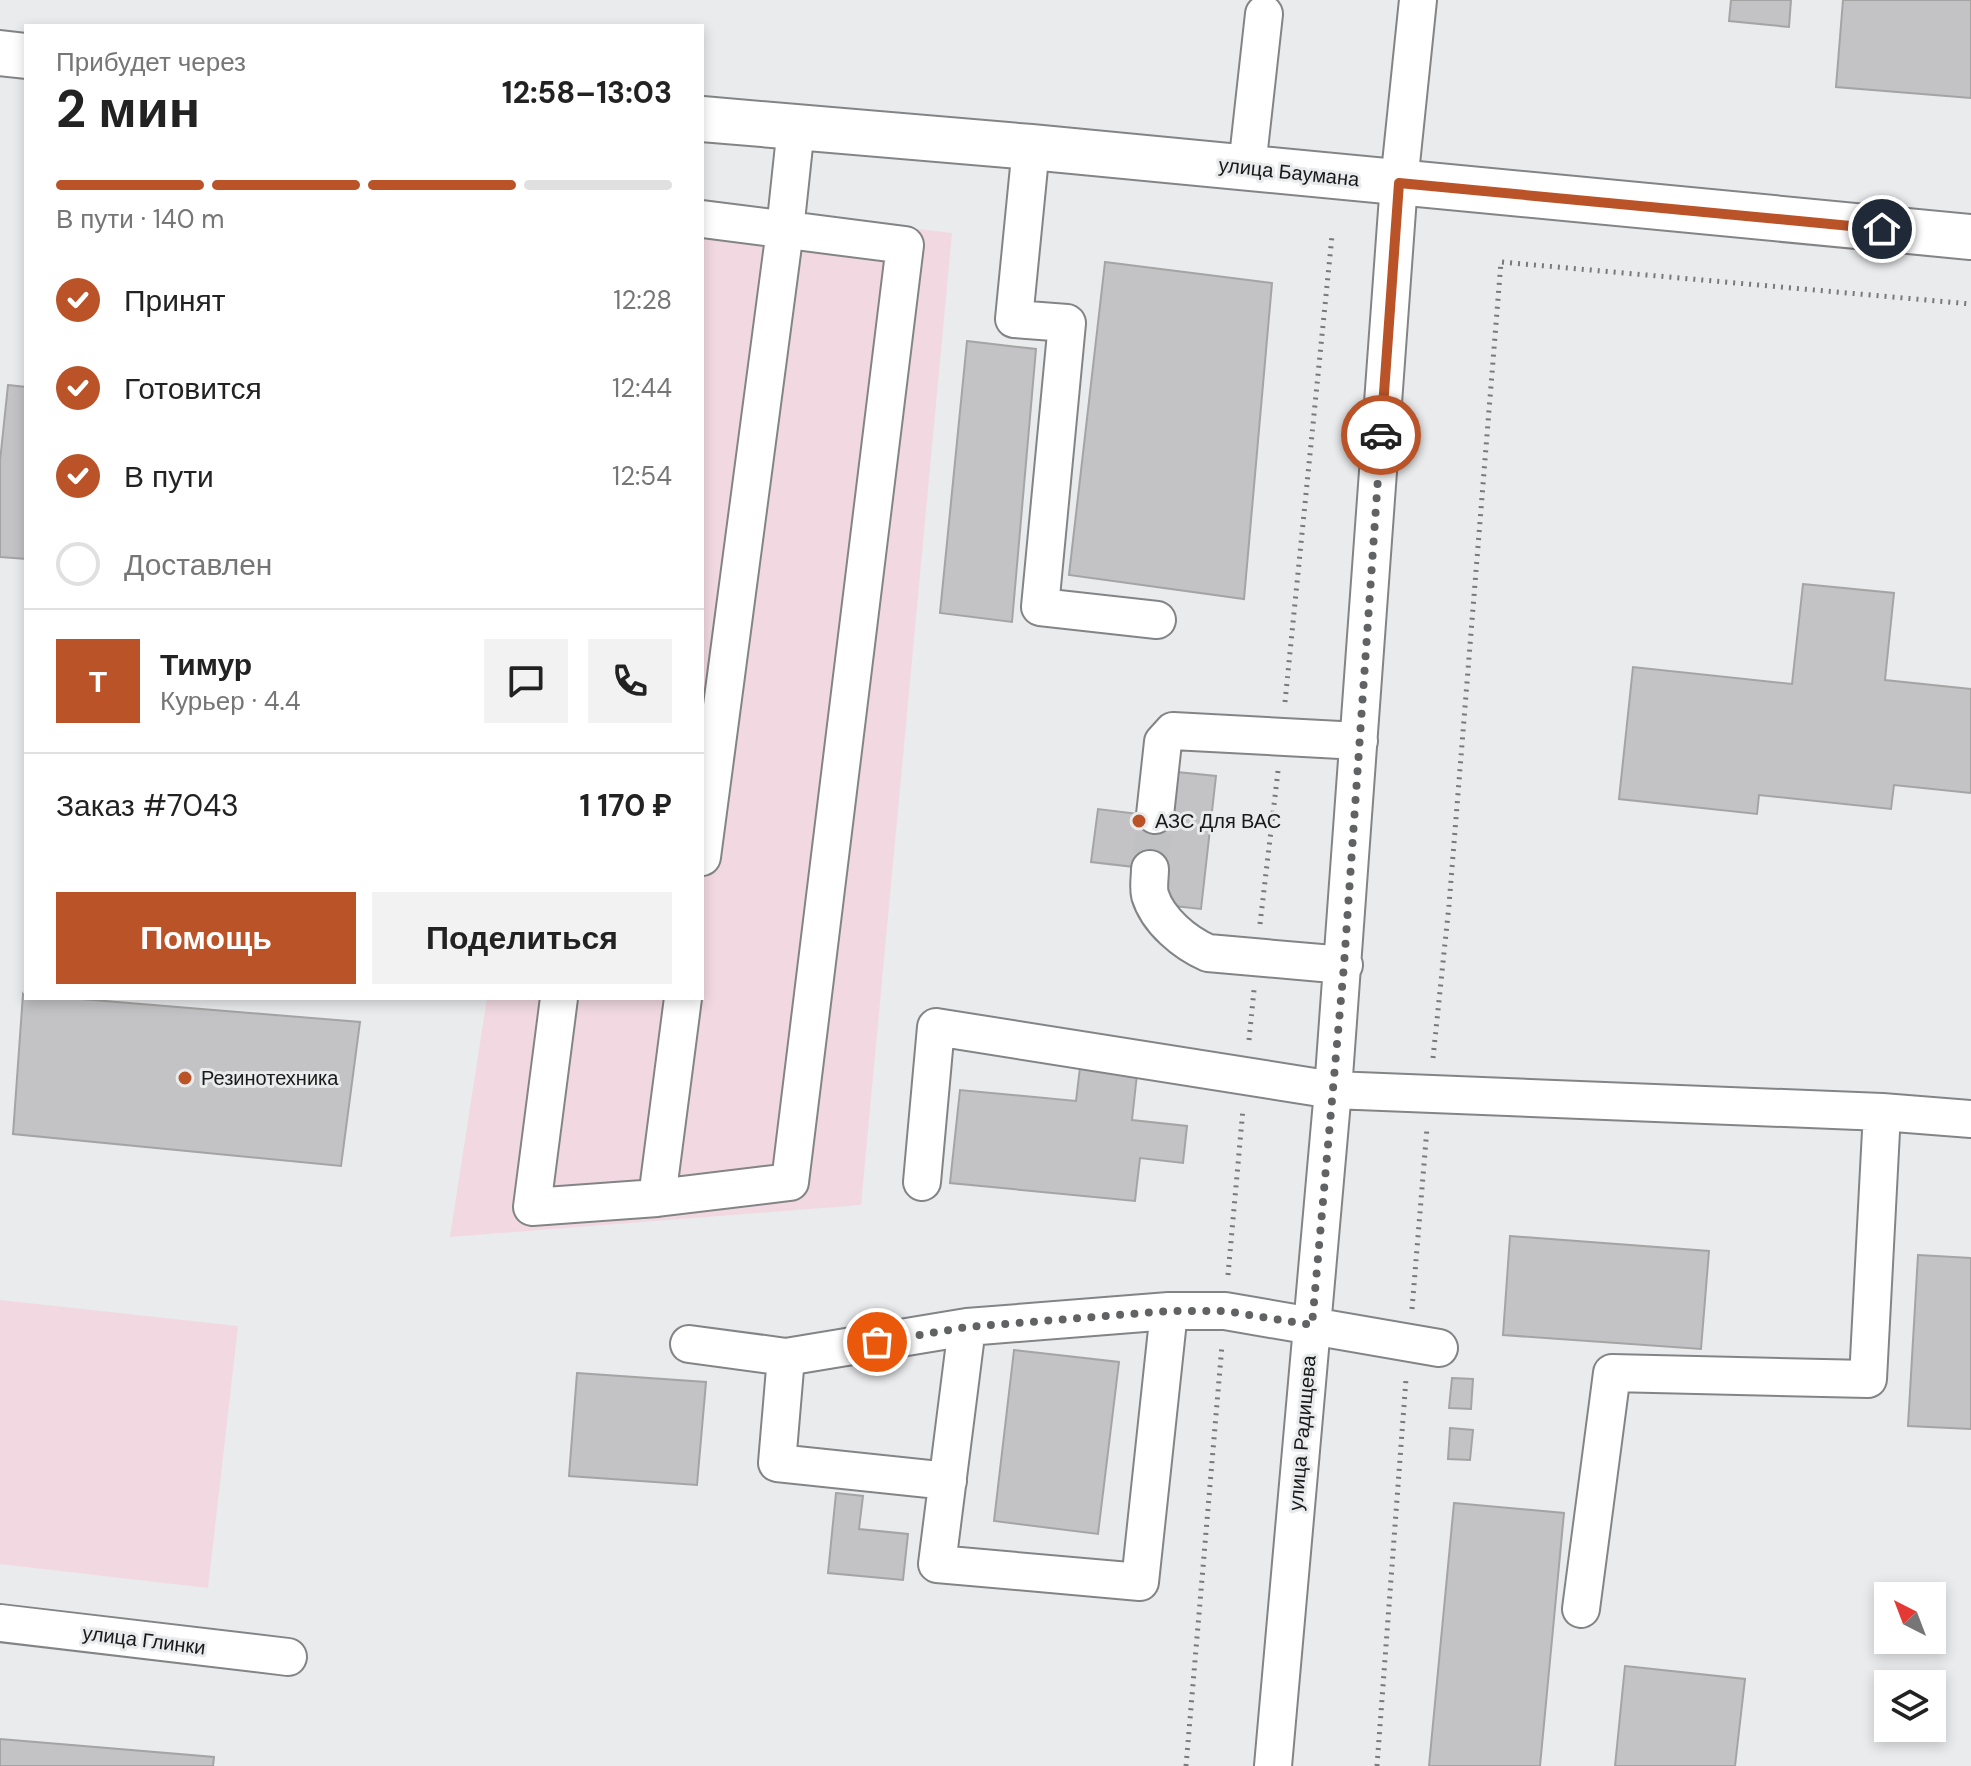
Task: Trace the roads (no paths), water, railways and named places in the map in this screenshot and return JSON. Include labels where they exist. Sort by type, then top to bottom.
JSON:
[{"type":"main road","points":[[0,53],[24,56]]},
{"type":"main road","name":"улица Баумана","points":[[704,119],[1247,167],[1971,237]]},
{"type":"street","name":"улица Радищева","points":[[1273,1766],[1344,965],[1399,183],[1418,0]]},
{"type":"street","points":[[1247,167],[1264,14]]},
{"type":"street","points":[[704,842],[796,127]]},
{"type":"street","points":[[1031,147],[1014,319],[1067,323],[1040,607],[1157,620]]},
{"type":"street","points":[[559,1000],[532,1207],[657,1198],[790,1182],[905,245],[704,219]]},
{"type":"street","points":[[1155,815],[1163,742],[1173,731],[1359,741]]},
{"type":"street","points":[[1150,869],[1149,891],[1152,899],[1173,930],[1193,947],[1208,953],[1344,965]]},
{"type":"street","points":[[657,1198],[683,1000]]},
{"type":"street","points":[[922,1182],[936,1027],[1333,1090],[1882,1112],[1971,1119]]},
{"type":"street","points":[[1581,1609],[1612,1373],[1868,1379],[1882,1112]]},
{"type":"street","points":[[967,1327],[937,1564],[1140,1582],[1169,1311]]},
{"type":"street","points":[[689,1344],[786,1357],[967,1327],[1169,1311],[1225,1311],[1424,1345]]},
{"type":"street","points":[[786,1357],[777,1463],[948,1481]]},
{"type":"street","name":"улица Глинки","points":[[0,1623],[288,1657]]},
{"type":"tunnel","points":[[1150,869],[1155,815]]},
{"type":"place","name":"АЗС Для ВАС","points":[[1139,821]]},
{"type":"place","name":"Резинотехника","points":[[185,1078]]}]
